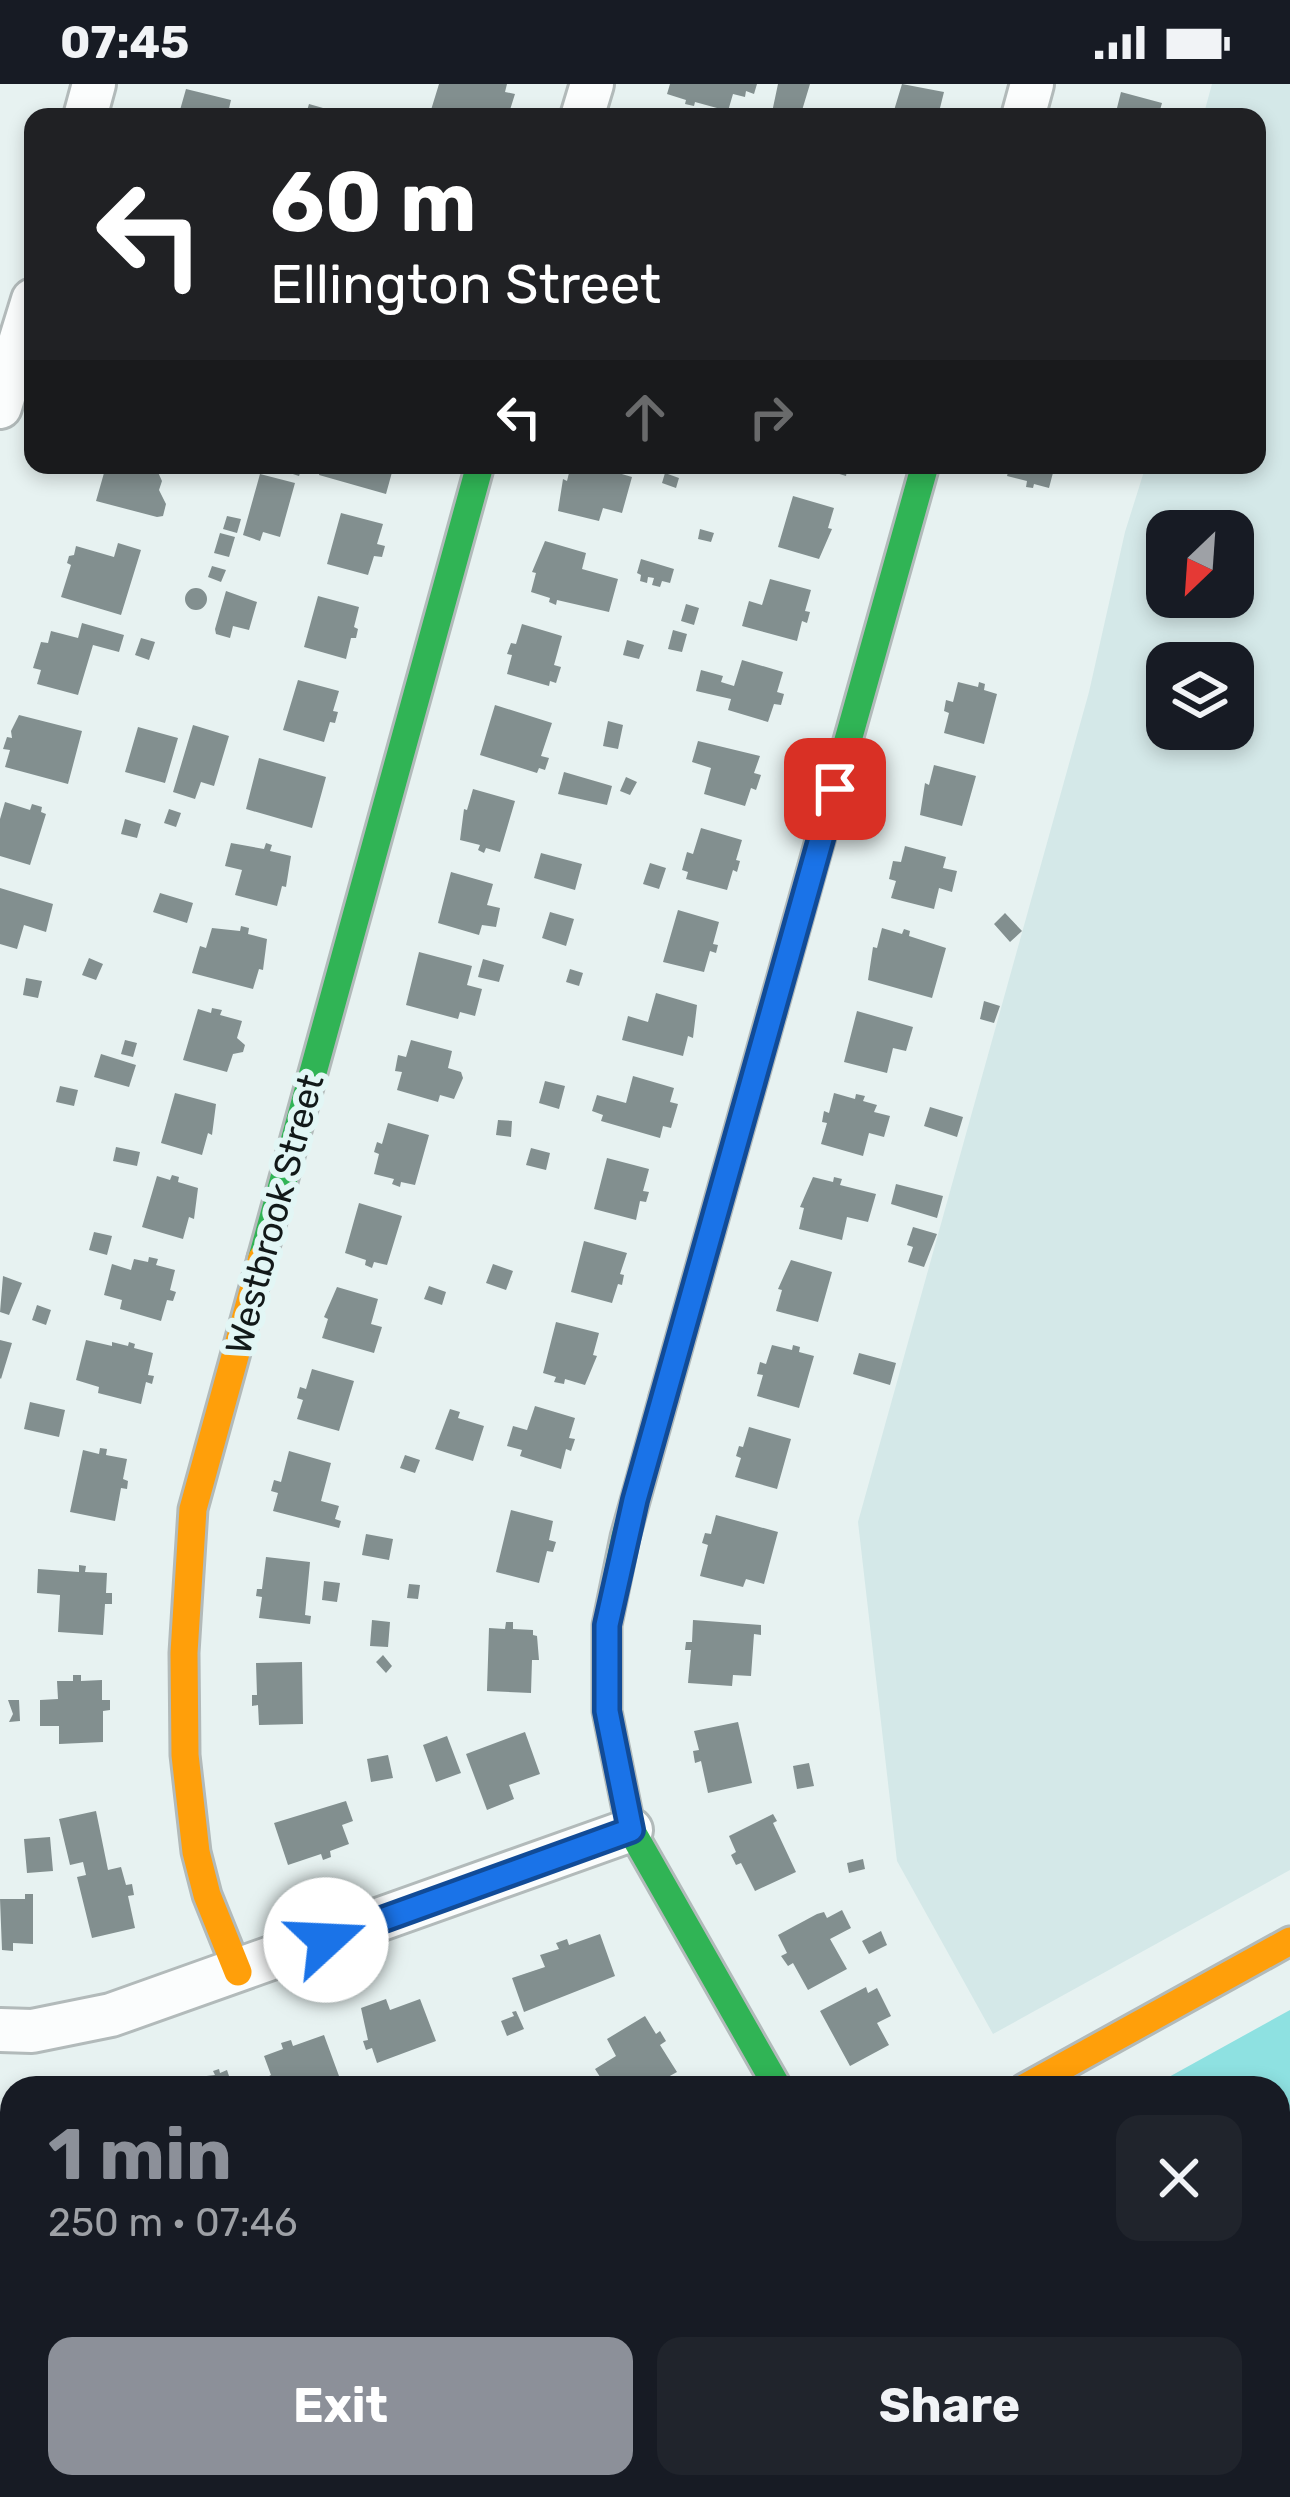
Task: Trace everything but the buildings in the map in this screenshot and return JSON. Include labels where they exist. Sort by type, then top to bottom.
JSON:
[{"type":"street","points":[[0,407],[24,329]]},
{"type":"street","name":"Westbrook Street","points":[[238,1972],[206,1892],[192,1820],[185,1686],[193,1508],[478,474]]},
{"type":"street","points":[[771,2076],[631,1830],[607,1711],[607,1625],[625,1537],[922,474]]},
{"type":"street","points":[[0,2030],[32,2031],[111,2014],[631,1830]]},
{"type":"street","points":[[1046,2076],[1290,1941]]},
{"type":"shaded area","points":[[1212,84],[1290,84],[1290,1870],[993,2034],[897,1861],[858,1522],[1089,692],[1125,532],[1143,474],[1266,474],[1266,108],[1205,108]]},
{"type":"shaded area","points":[[1290,2010],[1290,2076],[1171,2076]]},
{"type":"shaded area","points":[[1290,2029],[1290,2076],[1280,2076]]},
{"type":"traffic: fast","points":[[262,1258],[478,474]]},
{"type":"traffic: fast","points":[[772,1012],[922,474]]},
{"type":"traffic: fast","points":[[664,1397],[625,1537],[607,1625],[607,1711],[631,1830],[771,2076]]},
{"type":"traffic: slow","points":[[664,1397],[772,1012]]},
{"type":"traffic: slow","points":[[238,1972],[207,1895],[196,1852],[185,1755],[184,1653],[193,1509],[262,1258]]},
{"type":"traffic: slow","points":[[1046,2076],[1290,1941]]},
{"type":"route","points":[[326,1940],[631,1830],[607,1711],[607,1625],[635,1500],[835,789]]}]
